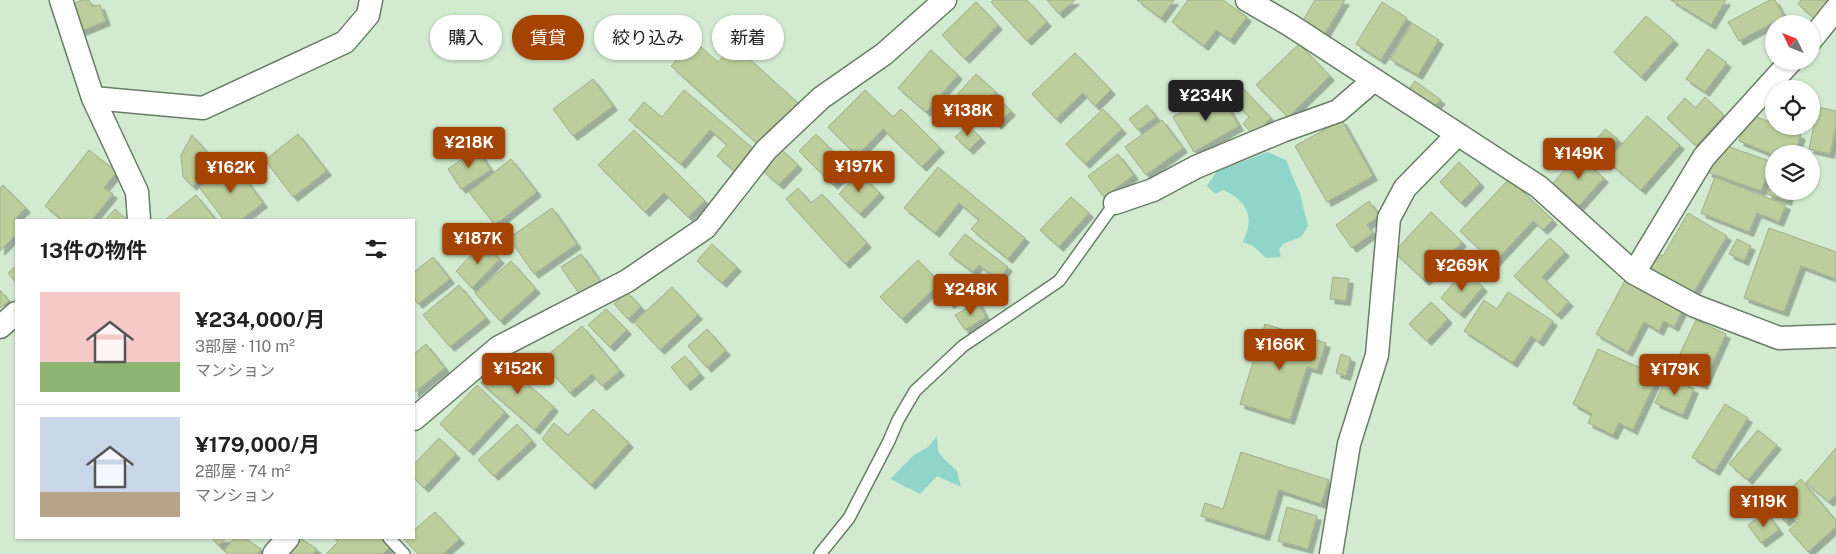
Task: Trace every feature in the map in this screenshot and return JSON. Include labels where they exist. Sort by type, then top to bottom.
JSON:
[{"type":"street","points":[[61,0],[93,98],[137,192],[140,219]]},
{"type":"street","points":[[93,98],[202,108],[345,42],[368,15],[370,0]]},
{"type":"street","points":[[415,418],[499,347],[626,281],[705,228],[766,150],[821,98],[884,54],[944,0]]},
{"type":"street","points":[[1247,0],[1290,25],[1539,187],[1634,272],[1695,306],[1779,338],[1836,336]]},
{"type":"street","points":[[1820,29],[1836,9]]},
{"type":"street","points":[[1634,272],[1704,157],[1783,70]]},
{"type":"street","points":[[1115,203],[1153,190],[1196,167],[1282,131],[1338,111],[1374,80]]},
{"type":"street","points":[[1331,554],[1349,444],[1376,356],[1390,218],[1405,188],[1457,135]]},
{"type":"street","points":[[0,327],[15,314]]},
{"type":"street","points":[[274,554],[287,539]]},
{"type":"lane","points":[[820,554],[849,518],[898,420],[915,391],[963,346],[1059,281],[1115,203]]},
{"type":"lane","points":[[390,539],[404,554]]},
{"type":"water","points":[[1268,152],[1286,160],[1300,194],[1308,226],[1301,237],[1283,244],[1279,250],[1281,257],[1266,258],[1253,246],[1243,242],[1247,233],[1249,217],[1243,205],[1223,190],[1215,194],[1207,186],[1217,171]]},
{"type":"water","points":[[937,436],[938,451],[957,471],[961,487],[937,476],[920,494],[890,479],[914,455],[928,447]]},
{"type":"building","points":[[82,0],[89,0],[92,6],[100,5],[106,21],[79,32],[68,6]]},
{"type":"building","points":[[993,0],[1027,0],[1047,22],[1027,41],[991,2]]},
{"type":"building","points":[[1047,0],[1075,0],[1059,14]]},
{"type":"building","points":[[1137,0],[1174,0],[1161,18]]},
{"type":"building","points":[[1188,0],[1223,0],[1247,17],[1230,40],[1216,30],[1204,46],[1172,22]]},
{"type":"building","points":[[1315,0],[1345,0],[1323,37],[1301,24]]},
{"type":"building","points":[[1671,0],[1726,0],[1711,25]]},
{"type":"building","points":[[1770,0],[1775,0],[1783,15],[1765,15],[1765,27],[1739,41],[1728,22]]},
{"type":"building","points":[[1801,0],[1834,0],[1820,16],[1810,15],[1798,4]]},
{"type":"building","points":[[976,2],[998,25],[965,59],[942,35]]},
{"type":"building","points":[[1382,2],[1407,18],[1381,60],[1356,44]]},
{"type":"building","points":[[1646,16],[1674,40],[1641,77],[1614,52]]},
{"type":"building","points":[[1412,23],[1439,40],[1418,75],[1390,59]]},
{"type":"building","points":[[1299,44],[1330,76],[1288,117],[1256,85]]},
{"type":"building","points":[[702,48],[712,57],[712,60],[718,62],[720,60],[751,60],[798,103],[760,146],[671,66],[677,60],[702,60]]},
{"type":"building","points":[[1708,49],[1727,63],[1705,92],[1686,79]]},
{"type":"building","points":[[931,50],[958,75],[926,112],[898,88]]},
{"type":"building","points":[[1075,53],[1111,90],[1095,106],[1083,93],[1056,119],[1032,94]]},
{"type":"building","points":[[976,74],[996,92],[972,118],[952,100]]},
{"type":"building","points":[[593,79],[613,106],[573,136],[553,109]]},
{"type":"building","points":[[1235,80],[1271,118],[1254,135],[1243,124],[1249,117],[1224,91]]},
{"type":"building","points":[[1415,81],[1441,100],[1430,110],[1406,93]]},
{"type":"building","points":[[684,90],[755,150],[736,172],[717,156],[727,145],[710,130],[681,164],[629,120],[644,102],[662,117]]},
{"type":"building","points":[[865,90],[893,117],[901,109],[940,148],[922,167],[883,129],[857,156],[828,127]]},
{"type":"building","points":[[1218,91],[1239,126],[1194,152],[1173,117]]},
{"type":"building","points":[[1705,97],[1724,115],[1696,146],[1667,118],[1685,98],[1695,108]]},
{"type":"building","points":[[1000,100],[1011,111],[997,125],[987,114]]},
{"type":"building","points":[[1147,105],[1156,117],[1138,130],[1129,119]]},
{"type":"building","points":[[1820,107],[1836,111],[1836,127],[1830,154],[1820,152],[1820,145],[1810,145],[1812,135],[1820,135]]},
{"type":"building","points":[[1103,109],[1122,129],[1085,164],[1066,144]]},
{"type":"building","points":[[1750,114],[1765,120],[1765,135],[1801,135],[1797,145],[1765,145],[1765,151],[1739,141]]},
{"type":"building","points":[[1647,116],[1680,145],[1641,190],[1607,161]]},
{"type":"building","points":[[1162,120],[1183,148],[1146,175],[1125,147]]},
{"type":"building","points":[[1342,120],[1373,176],[1327,202],[1295,146]]},
{"type":"building","points":[[968,125],[981,138],[969,150],[955,137]]},
{"type":"building","points":[[1605,129],[1618,139],[1604,157],[1591,146]]},
{"type":"building","points":[[634,130],[705,201],[688,217],[664,193],[645,212],[598,165]]},
{"type":"building","points":[[298,134],[327,171],[293,197],[265,160]]},
{"type":"building","points":[[816,134],[850,169],[833,185],[799,151]]},
{"type":"building","points":[[192,135],[217,163],[192,186],[183,177],[181,155]]},
{"type":"building","points":[[1727,146],[1765,160],[1765,180],[1761,191],[1707,172]]},
{"type":"building","points":[[477,149],[491,170],[461,189],[448,169]]},
{"type":"building","points":[[781,149],[798,165],[779,185],[762,170]]},
{"type":"building","points":[[89,150],[117,172],[104,188],[113,194],[93,219],[62,219],[45,206]]},
{"type":"building","points":[[1118,154],[1134,175],[1104,197],[1088,176]]},
{"type":"building","points":[[1578,155],[1604,178],[1579,206],[1553,183]]},
{"type":"building","points":[[511,159],[537,192],[495,225],[469,192]]},
{"type":"building","points":[[233,162],[263,203],[242,219],[223,219],[199,187]]},
{"type":"building","points":[[1459,162],[1480,183],[1461,203],[1440,182]]},
{"type":"building","points":[[938,167],[1025,238],[1008,259],[971,229],[979,220],[959,203],[935,233],[904,208]]},
{"type":"building","points":[[859,173],[880,193],[860,214],[839,194]]},
{"type":"building","points":[[1715,177],[1765,197],[1765,200],[1773,200],[1786,205],[1779,222],[1757,213],[1749,232],[1701,213]]},
{"type":"building","points":[[1509,179],[1553,220],[1543,230],[1533,221],[1494,263],[1460,231]]},
{"type":"building","points":[[3,185],[26,208],[14,220],[15,236],[0,251],[0,189]]},
{"type":"building","points":[[798,188],[811,203],[822,194],[867,243],[845,264],[786,199]]},
{"type":"building","points":[[196,195],[215,219],[166,219]]},
{"type":"building","points":[[1071,197],[1089,213],[1059,247],[1040,230]]},
{"type":"building","points":[[1369,201],[1379,216],[1367,225],[1373,233],[1352,248],[1336,225]]},
{"type":"building","points":[[552,208],[577,244],[534,274],[509,238]]},
{"type":"building","points":[[115,209],[126,219],[106,219]]},
{"type":"building","points":[[1431,212],[1462,242],[1425,281],[1394,252]]},
{"type":"building","points":[[1688,213],[1727,236],[1691,297],[1647,271],[1658,254],[1663,256]]},
{"type":"building","points":[[1769,228],[1836,252],[1836,279],[1801,266],[1784,312],[1744,298]]},
{"type":"building","points":[[965,234],[1008,267],[998,280],[979,265],[973,272],[949,254]]},
{"type":"building","points":[[1550,238],[1565,252],[1542,277],[1569,302],[1557,315],[1514,276]]},
{"type":"building","points":[[1737,239],[1751,246],[1744,261],[1729,254]]},
{"type":"building","points":[[483,243],[500,259],[472,288],[456,271]]},
{"type":"building","points":[[712,244],[737,267],[722,283],[697,261]]},
{"type":"building","points":[[581,254],[600,281],[580,295],[561,267]]},
{"type":"building","points":[[433,257],[450,279],[418,304],[415,300],[415,271]]},
{"type":"building","points":[[918,260],[940,283],[902,319],[880,297]]},
{"type":"building","points":[[511,261],[536,289],[500,321],[475,293]]},
{"type":"building","points":[[15,267],[15,282],[8,273]]},
{"type":"building","points":[[1464,270],[1483,287],[1460,314],[1441,298]]},
{"type":"building","points":[[1333,277],[1349,279],[1346,301],[1330,299]]},
{"type":"building","points":[[1627,277],[1684,307],[1674,327],[1664,321],[1659,331],[1644,322],[1628,352],[1596,334]]},
{"type":"building","points":[[952,279],[963,290],[950,304],[939,293]]},
{"type":"building","points":[[459,285],[486,318],[450,347],[423,315]]},
{"type":"building","points":[[672,287],[698,315],[660,350],[634,322]]},
{"type":"building","points":[[0,290],[9,301],[0,308]]},
{"type":"building","points":[[627,292],[641,307],[628,319],[614,304]]},
{"type":"building","points":[[1508,292],[1553,321],[1539,342],[1531,336],[1513,363],[1464,331],[1484,300],[1497,309]]},
{"type":"building","points":[[978,302],[986,317],[965,330],[955,315]]},
{"type":"building","points":[[1431,302],[1448,319],[1427,341],[1409,324]]},
{"type":"building","points":[[606,309],[627,330],[610,347],[588,325]]},
{"type":"building","points":[[1696,320],[1726,334],[1703,385],[1672,371]]},
{"type":"building","points":[[1265,324],[1326,343],[1317,370],[1307,367],[1290,420],[1240,404]]},
{"type":"building","points":[[582,326],[620,371],[602,386],[592,374],[570,393],[541,361]]},
{"type":"building","points":[[707,329],[726,351],[707,368],[688,346]]},
{"type":"building","points":[[426,344],[445,368],[415,392],[415,353]]},
{"type":"building","points":[[1598,349],[1658,376],[1633,430],[1619,423],[1613,435],[1588,423],[1592,414],[1573,404]]},
{"type":"building","points":[[1341,354],[1351,358],[1346,376],[1336,373]]},
{"type":"building","points":[[685,356],[700,374],[686,386],[671,367]]},
{"type":"building","points":[[500,360],[554,407],[535,430],[481,383]]},
{"type":"building","points":[[1667,377],[1694,389],[1683,415],[1655,403]]},
{"type":"building","points":[[477,385],[505,412],[469,451],[440,424]]},
{"type":"building","points":[[1725,404],[1748,418],[1715,471],[1692,457]]},
{"type":"building","points":[[593,409],[629,443],[591,485],[542,439],[554,423],[568,435]]},
{"type":"building","points":[[517,424],[532,441],[494,476],[478,460]]},
{"type":"building","points":[[1758,430],[1777,445],[1748,480],[1729,464]]},
{"type":"building","points":[[439,438],[456,454],[424,488],[415,479],[415,463]]},
{"type":"building","points":[[1836,448],[1836,494],[1829,502],[1806,483]]},
{"type":"building","points":[[1241,452],[1329,480],[1321,504],[1279,490],[1265,536],[1201,516],[1205,503],[1223,509]]},
{"type":"building","points":[[1801,479],[1836,521],[1836,527],[1808,552],[1789,530],[1797,523],[1791,517],[1785,522],[1771,505]]},
{"type":"building","points":[[1287,507],[1317,516],[1308,549],[1278,541]]},
{"type":"building","points":[[435,512],[460,539],[443,554],[418,554],[404,539],[415,539],[415,529]]},
{"type":"building","points":[[1766,512],[1779,530],[1761,543],[1748,525]]},
{"type":"building","points":[[212,539],[225,539],[219,546]]},
{"type":"building","points":[[233,539],[246,539],[261,549],[257,554],[229,554],[224,551]]},
{"type":"building","points":[[299,539],[317,549],[313,554],[288,554]]},
{"type":"building","points":[[335,539],[381,539],[390,547],[383,554],[326,554],[338,542]]}]
